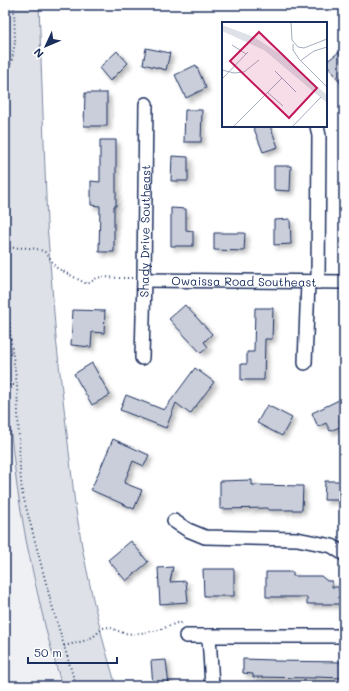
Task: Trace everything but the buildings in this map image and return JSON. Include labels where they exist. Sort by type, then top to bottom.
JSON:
[{"type":"street","name":"Shady Drive Southeast","points":[[142,358],[146,104]]},
{"type":"street","points":[[304,363],[313,282],[319,136],[317,127]]},
{"type":"street","name":"Owaissa Road Southeast","points":[[144,279],[344,282]]},
{"type":"street","points":[[174,521],[188,530],[205,537],[297,539],[332,546],[344,554]]},
{"type":"street","points":[[191,636],[344,636]]},
{"type":"street","points":[[209,636],[212,686]]},
{"type":"path","points":[[5,79],[12,60],[15,42],[14,5]]},
{"type":"path","points":[[5,248],[42,250],[47,253],[57,268],[85,283],[89,283],[102,277],[144,279]]},
{"type":"path","points":[[5,272],[11,342],[17,385],[22,492],[51,602],[76,686]]},
{"type":"path","points":[[5,385],[17,385]]},
{"type":"path","points":[[64,646],[87,640],[103,628],[109,627],[123,633],[134,634],[159,630],[177,623],[195,623],[191,636]]},
{"type":"shaded area","points":[[5,5],[39,5],[47,224],[56,338],[75,504],[83,552],[104,644],[116,686],[62,686],[47,634],[36,587],[17,487],[5,384]]},
{"type":"shaded area","points":[[5,413],[7,415],[35,588],[64,686],[5,686]]}]
